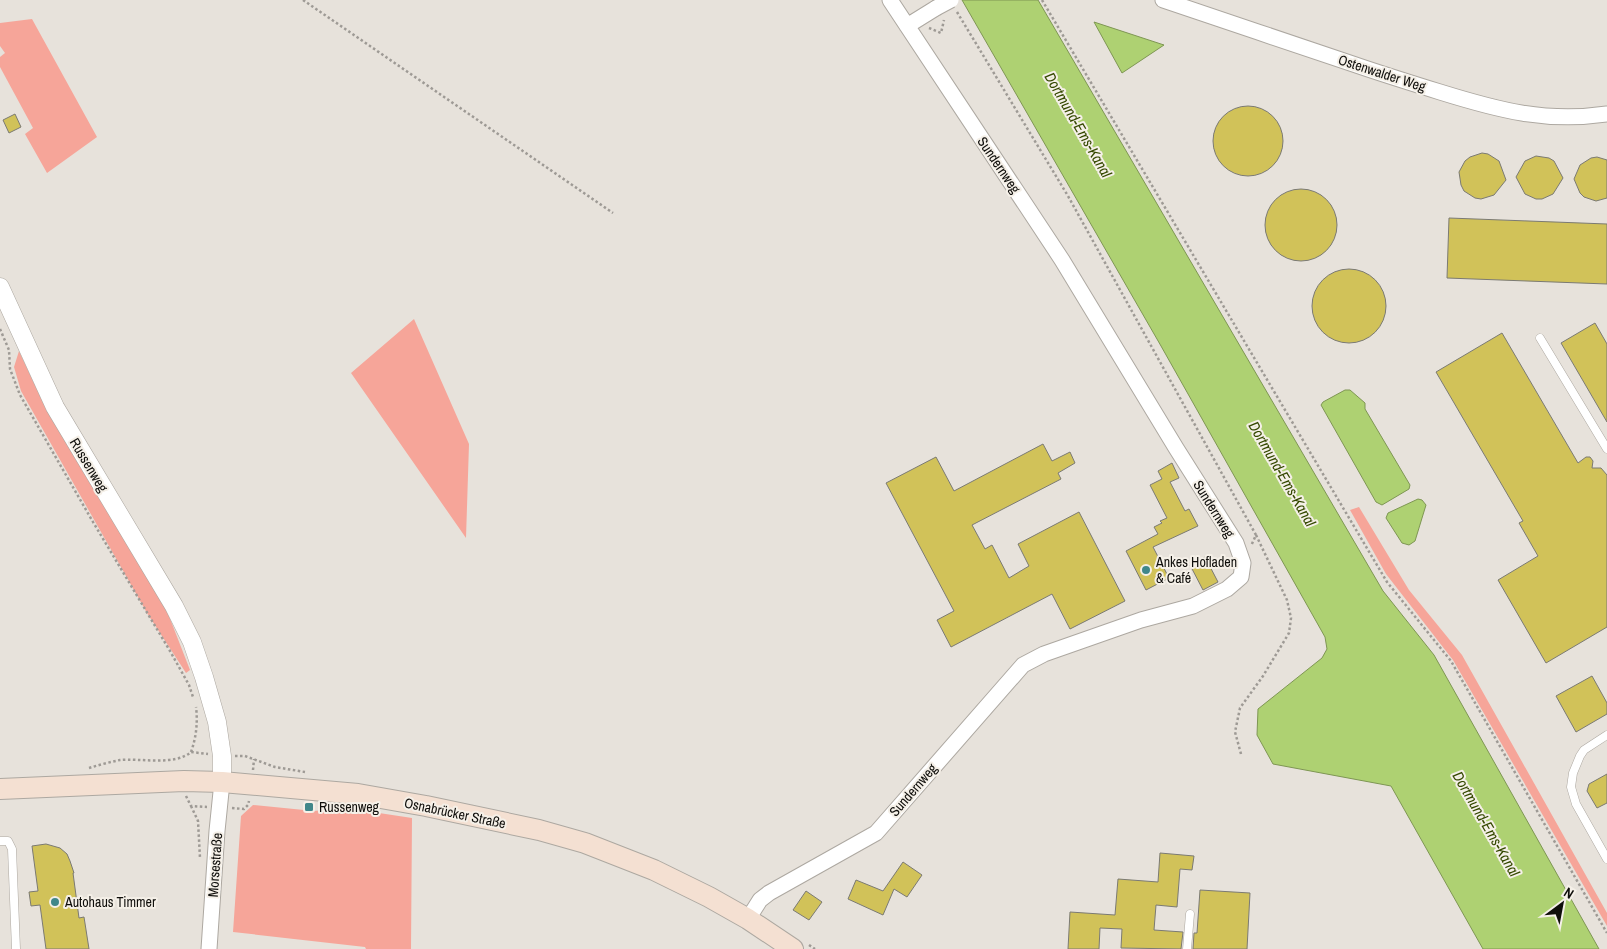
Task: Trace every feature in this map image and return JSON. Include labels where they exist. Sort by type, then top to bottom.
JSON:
[{"type":"main road","name":"Osnabrücker Straße","points":[[0,789],[184,781],[222,782],[358,794],[426,806],[539,830],[585,843],[654,870],[709,897],[748,919],[793,949]]},
{"type":"street","points":[[890,0],[907,26],[936,8],[953,4]]},
{"type":"street","name":"Ostenwalder Weg","points":[[1163,0],[1380,73],[1515,113],[1550,117],[1587,117],[1607,114]]},
{"type":"street","name":"Sundernweg","points":[[748,919],[760,900],[770,893],[876,833],[1023,665],[1044,654],[1141,620],[1193,606],[1227,589],[1241,577],[1243,563],[1236,543],[1062,260],[907,26]]},
{"type":"street","name":"Russenweg","points":[[0,287],[55,407],[174,606],[192,642],[217,722],[222,756],[222,782]]},
{"type":"street","name":"Morsestraße","points":[[210,949],[217,830],[222,782]]},
{"type":"lane","points":[[1540,338],[1607,449]]},
{"type":"lane","points":[[1607,735],[1584,750],[1573,773],[1571,788],[1576,804],[1607,859]]},
{"type":"lane","points":[[0,841],[8,841],[12,849],[16,949]]},
{"type":"lane","points":[[1187,949],[1190,914]]},
{"type":"path","points":[[303,0],[614,213]]},
{"type":"path","points":[[1042,0],[1386,582],[1451,661],[1607,933]]},
{"type":"path","points":[[953,4],[1068,196],[1256,535],[1288,600],[1291,618],[1290,633],[1240,708],[1235,732],[1242,754]]},
{"type":"path","points":[[927,28],[941,34]]},
{"type":"path","points":[[0,330],[8,350],[10,369],[20,395],[189,684],[197,709],[195,737],[190,752]]},
{"type":"path","points":[[1243,563],[1256,535]]},
{"type":"shaded area","points":[[32,19],[97,137],[47,173],[25,134],[33,128],[0,67],[0,57],[5,53],[0,46],[0,23]]},
{"type":"shaded area","points":[[414,319],[469,444],[466,538],[351,373]]},
{"type":"shaded area","points":[[19,351],[47,411],[167,611],[190,670],[186,673],[147,613],[21,391],[14,367]]},
{"type":"shaded area","points":[[1359,507],[1409,590],[1462,655],[1607,913],[1607,926],[1453,660],[1386,574],[1350,510]]},
{"type":"shaded area","points":[[253,805],[314,811],[346,808],[412,818],[411,949],[366,949],[365,947],[233,932],[241,816]]},
{"type":"water","name":"Dortmund-Ems-Kanal","points":[[962,0],[1038,0],[1383,591],[1434,655],[1599,949],[1483,949],[1391,786],[1273,764],[1257,735],[1258,709],[1322,658],[1327,649],[1325,637],[1161,346]]},
{"type":"water","points":[[1094,22],[1164,45],[1122,73]]},
{"type":"water","points":[[1345,390],[1350,390],[1365,403],[1365,409],[1410,485],[1409,489],[1382,505],[1376,502],[1321,405]]},
{"type":"water","points":[[1418,499],[1422,500],[1426,505],[1415,541],[1409,545],[1402,543],[1386,518],[1388,513]]},
{"type":"building","points":[[1255,106],[1268,112],[1277,121],[1281,127],[1283,141],[1281,155],[1273,166],[1262,174],[1241,176],[1234,174],[1223,166],[1215,155],[1213,134],[1215,127],[1223,116],[1234,108]]},
{"type":"building","points":[[15,114],[21,127],[9,133],[3,120]]},
{"type":"building","points":[[1482,153],[1488,154],[1499,161],[1506,180],[1494,195],[1481,199],[1475,198],[1464,191],[1459,172],[1465,161]]},
{"type":"building","points":[[1536,156],[1549,158],[1554,161],[1563,178],[1553,194],[1542,199],[1536,199],[1525,194],[1516,177],[1525,161]]},
{"type":"building","points":[[1597,157],[1607,160],[1607,198],[1596,201],[1584,197],[1580,193],[1574,179],[1580,165],[1591,158]]},
{"type":"building","points":[[1308,189],[1327,199],[1335,211],[1337,225],[1335,239],[1327,251],[1315,259],[1294,261],[1275,251],[1267,239],[1265,218],[1275,199],[1287,191]]},
{"type":"building","points":[[1449,218],[1607,224],[1607,284],[1447,278]]},
{"type":"building","points":[[1349,269],[1363,272],[1375,280],[1383,292],[1386,306],[1383,320],[1375,332],[1363,340],[1349,343],[1335,340],[1323,332],[1315,320],[1312,306],[1315,292],[1323,280],[1335,272]]},
{"type":"building","points":[[1595,323],[1607,344],[1607,422],[1561,343]]},
{"type":"building","points":[[1502,333],[1578,463],[1586,457],[1590,457],[1593,461],[1592,468],[1601,468],[1607,475],[1607,627],[1546,663],[1498,580],[1538,556],[1519,523],[1523,521],[1436,372]]},
{"type":"building","points":[[1043,444],[1052,461],[1070,452],[1075,463],[1058,473],[1061,479],[972,525],[985,549],[992,545],[1009,578],[1029,566],[1018,544],[1079,512],[1125,601],[1070,629],[1052,594],[951,647],[937,620],[954,611],[886,483],[936,457],[954,491]]},
{"type":"building","points":[[1172,463],[1179,478],[1170,482],[1185,511],[1189,509],[1198,526],[1153,547],[1169,578],[1146,590],[1126,551],[1158,534],[1154,527],[1162,523],[1160,521],[1167,518],[1150,485],[1162,479],[1158,471]]},
{"type":"building","points":[[1205,557],[1218,582],[1203,590],[1190,565]]},
{"type":"building","points":[[1592,676],[1607,703],[1607,714],[1576,732],[1556,696]]},
{"type":"building","points":[[1607,774],[1607,803],[1597,808],[1587,791],[1589,784]]},
{"type":"building","points":[[46,844],[60,848],[67,854],[70,861],[74,873],[79,918],[84,917],[89,949],[46,949],[40,905],[31,906],[29,892],[38,891],[32,846]]},
{"type":"building","points":[[1160,853],[1194,856],[1192,870],[1180,869],[1177,907],[1156,905],[1154,930],[1183,932],[1181,949],[1121,948],[1122,929],[1100,928],[1099,949],[1068,949],[1070,912],[1115,915],[1118,879],[1158,882]]},
{"type":"building","points":[[903,862],[922,875],[907,897],[894,889],[883,915],[848,899],[856,880],[883,891]]},
{"type":"building","points":[[1200,890],[1250,893],[1247,949],[1193,949],[1194,933],[1197,933]]},
{"type":"building","points":[[806,891],[822,902],[809,920],[793,910]]},
{"type":"place","name":"Ankes Hofladen & Café","points":[[1146,570]]},
{"type":"place","name":"Russenweg","points":[[309,807]]},
{"type":"place","name":"Autohaus Timmer","points":[[55,902]]}]
